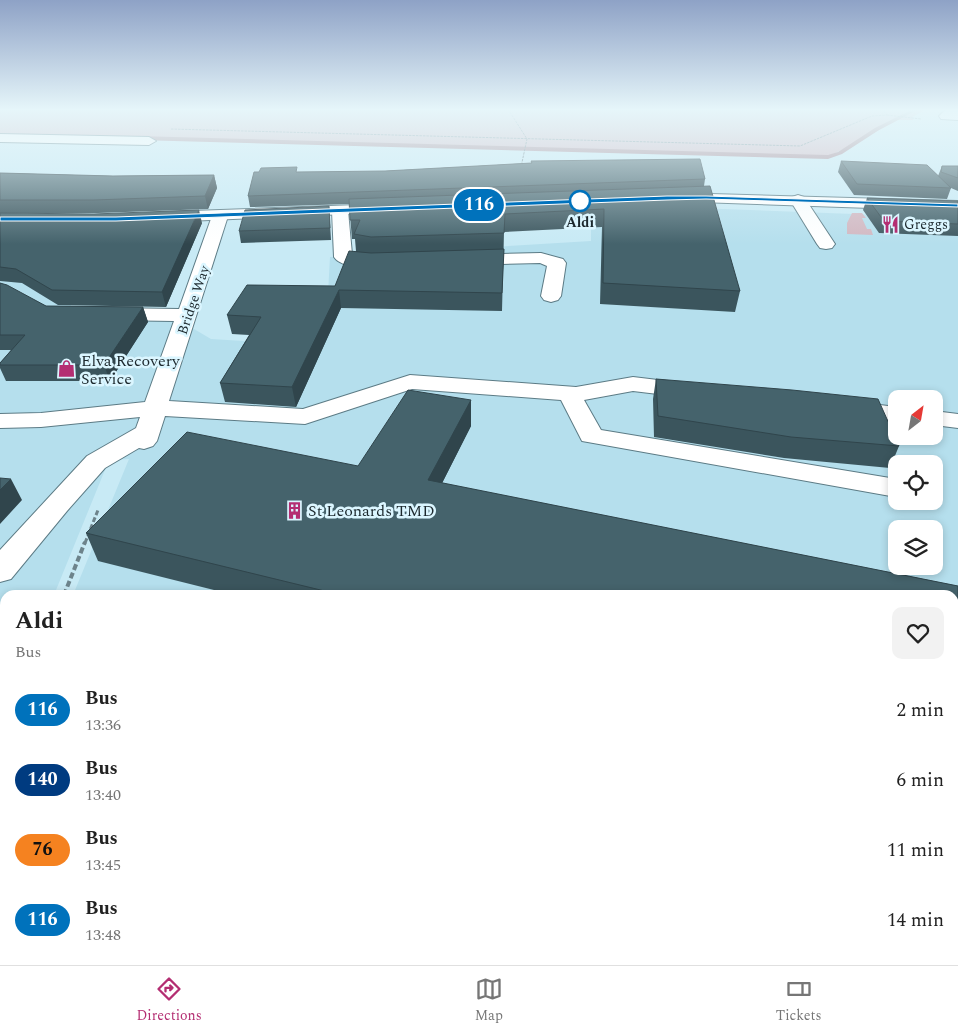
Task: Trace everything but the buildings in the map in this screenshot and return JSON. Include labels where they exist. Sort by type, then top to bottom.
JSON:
[{"type":"main road","points":[[657,198],[798,200],[958,206]]},
{"type":"main road","points":[[798,200],[826,244]]},
{"type":"main road","points":[[145,218],[404,208]]},
{"type":"main road","points":[[340,211],[344,257],[365,262],[402,262]]},
{"type":"main road","name":"Bridge Way","points":[[149,427],[220,216]]},
{"type":"main road","points":[[452,261],[541,258],[557,263],[551,296]]},
{"type":"main road","points":[[92,314],[188,315]]},
{"type":"main road","points":[[0,421],[41,420],[149,427],[305,417],[410,382],[569,394],[633,384],[711,393]]},
{"type":"main road","points":[[569,394],[591,436],[888,487]]},
{"type":"main road","points":[[828,406],[888,413]]},
{"type":"main road","points":[[943,419],[958,421]]},
{"type":"main road","points":[[0,572],[57,504],[96,462],[149,427]]},
{"type":"path","points":[[521,168],[524,154]]},
{"type":"path","points":[[66,590],[100,506]]},
{"type":"shaded area","points":[[752,154],[834,154],[830,156]]},
{"type":"shaded area","points":[[695,208],[958,218],[958,590],[75,590],[129,459],[109,460],[56,590],[0,590],[0,267],[92,266],[69,309],[165,312],[211,339],[276,343],[326,331],[330,257],[591,241],[591,217]]},
{"type":"shaded area","points":[[852,213],[862,213],[866,218],[862,218],[867,229],[871,229],[873,235],[847,234],[847,223]]},
{"type":"waterway","points":[[720,154],[828,157],[837,154]]},
{"type":"bus line","name":"116","points":[[0,219],[116,219],[667,198],[958,206]]},
{"type":"place","name":"Aldi","points":[[580,201]]},
{"type":"place","name":"Greggs","points":[[890,224]]},
{"type":"place","name":"Elva Recovery Service","points":[[67,369]]},
{"type":"place","name":"St Leonards TMD","points":[[294,510]]}]
